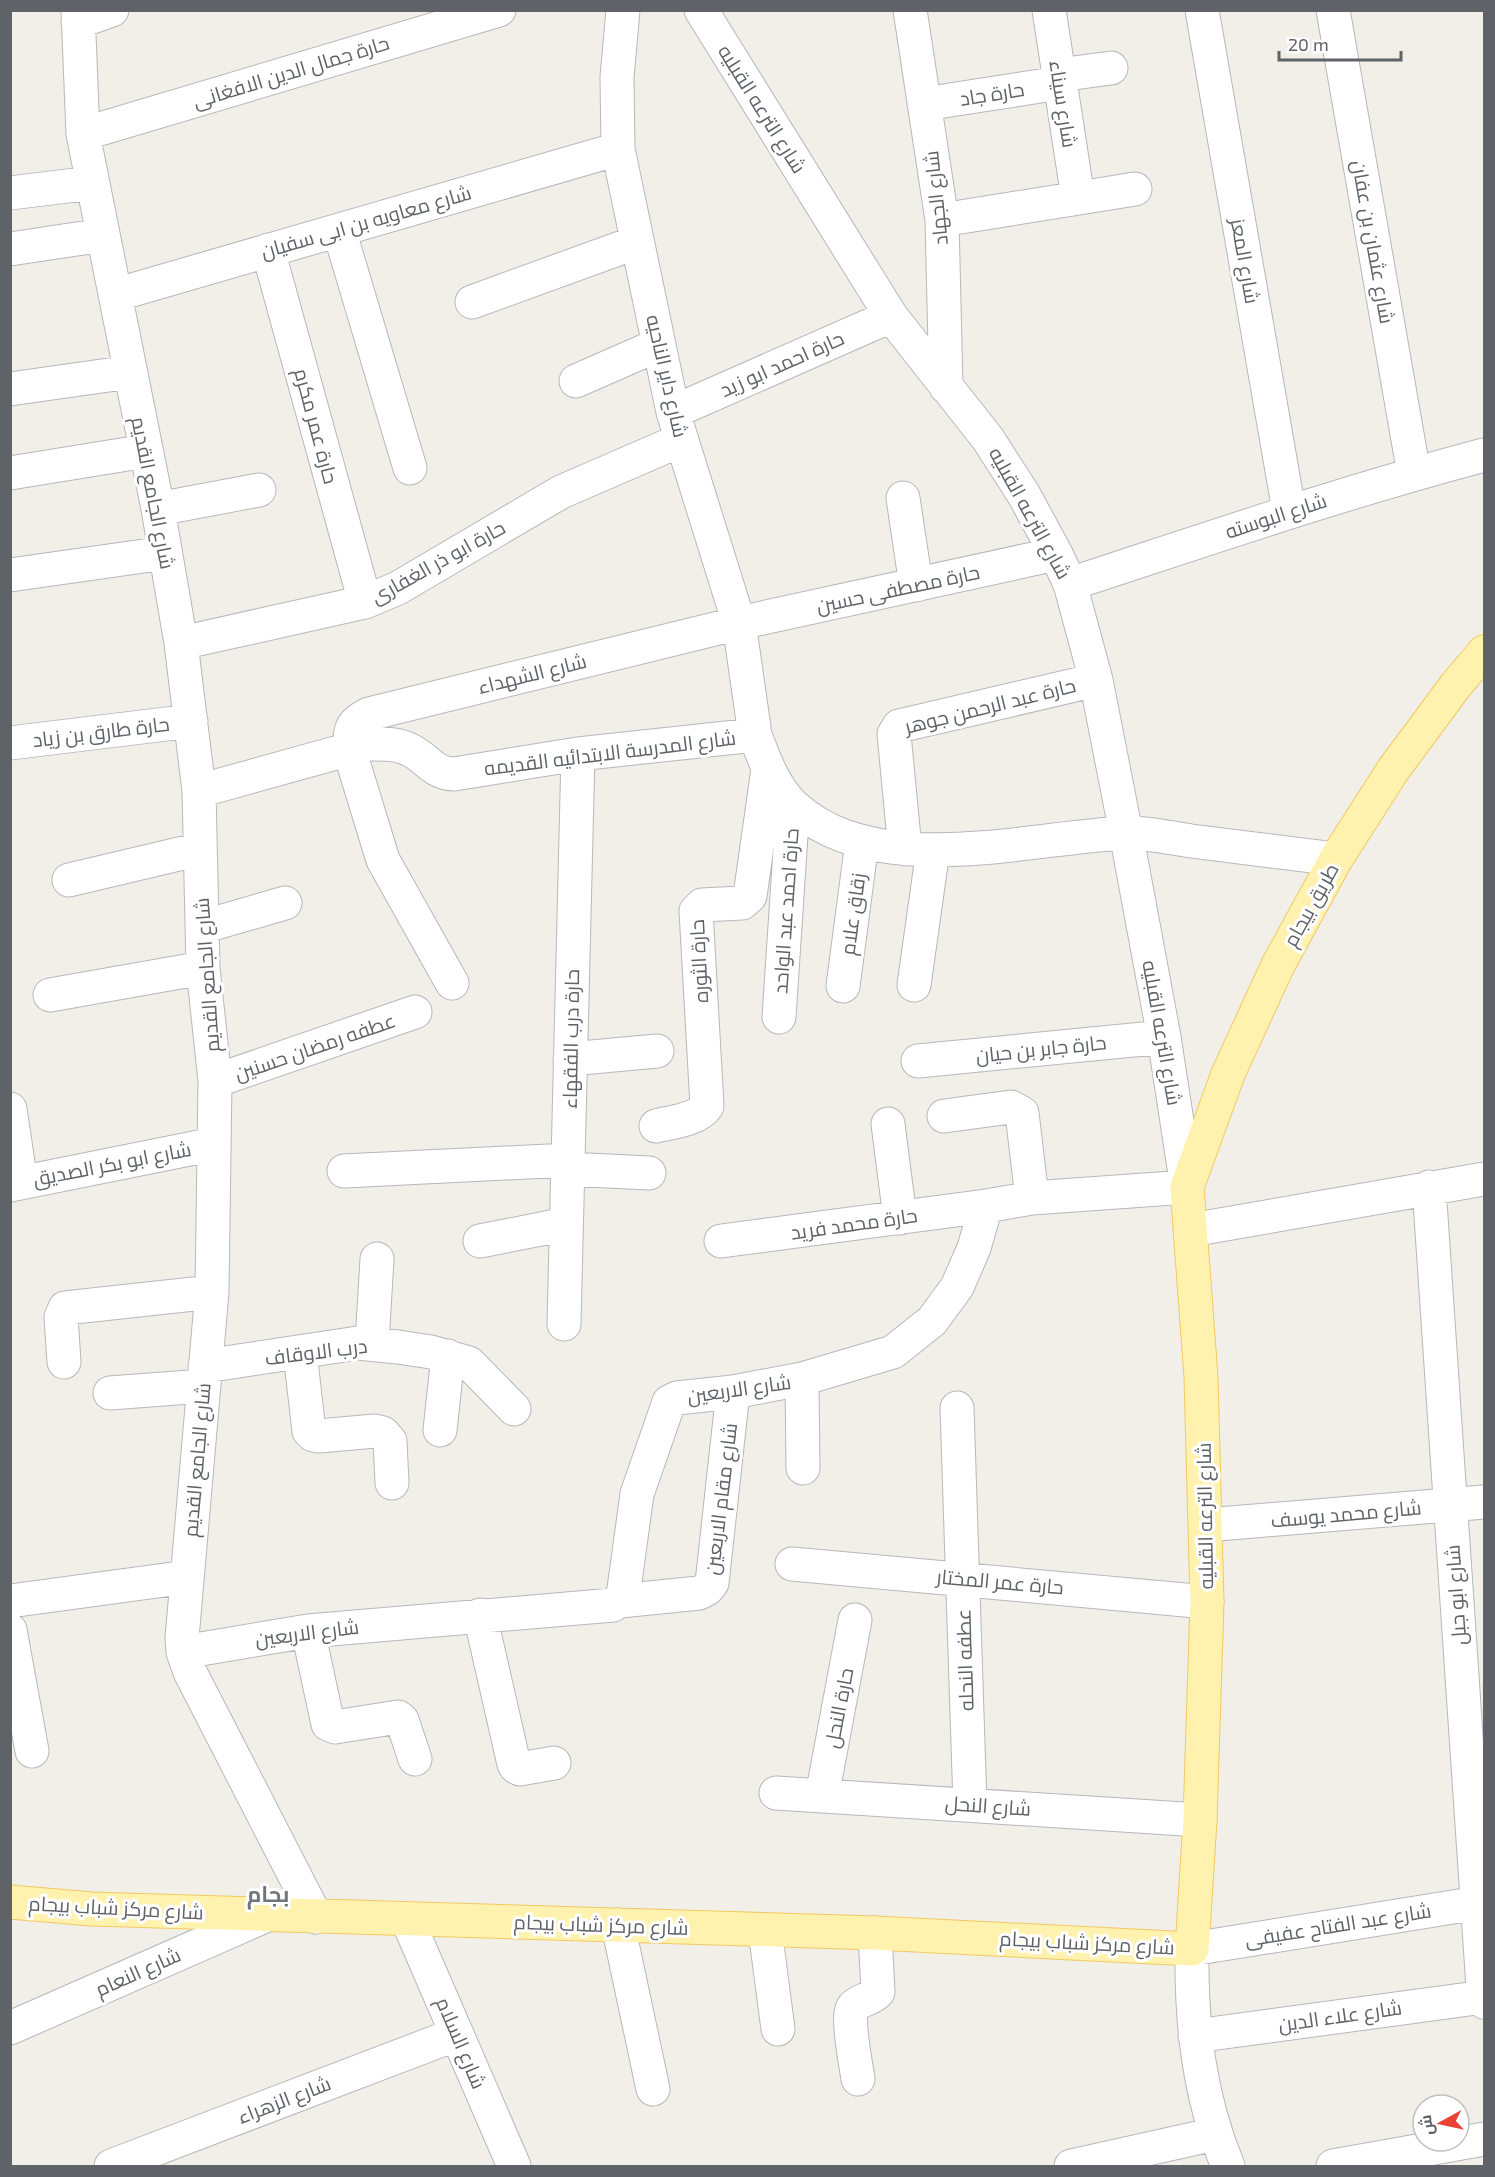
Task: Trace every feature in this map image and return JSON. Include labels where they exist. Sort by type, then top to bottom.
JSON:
[{"type":"main road","name":"طريق بيجام","points":[[1187,1187],[1228,1074],[1278,965],[1336,859],[1393,770],[1456,685],[1485,652]]},
{"type":"main road","name":"شارع الترعه القبليه","points":[[1187,1187],[1201,1377],[1207,1602],[1200,1820],[1192,1949]]},
{"type":"main road","name":"شارع مركز شباب بيجام","points":[[10,1902],[92,1909],[264,1916],[875,1933],[1192,1949]]},
{"type":"street","points":[[78,16],[112,10]]},
{"type":"street","name":"حارة جمال الدين الافغانى","points":[[83,134],[499,10]]},
{"type":"street","name":"شارع داير الناحيه","points":[[623,10],[617,77],[618,148],[677,426],[739,623],[755,735]]},
{"type":"street","name":"شارع الترعه القبليه","points":[[701,10],[891,316],[994,449],[1024,495],[1070,585],[1096,680],[1126,833],[1164,1037],[1187,1187]]},
{"type":"street","name":"شارع الجهاد","points":[[910,10],[942,220],[946,387]]},
{"type":"street","name":"شارع سيناء","points":[[1049,10],[1078,198]]},
{"type":"street","name":"شارع المعز","points":[[1202,10],[1289,511]]},
{"type":"street","name":"شارع عثمان بن عفان","points":[[1333,10],[1414,474]]},
{"type":"street","name":"شارع الجامع القديم","points":[[78,16],[83,134],[158,509],[181,644],[199,790],[203,968],[215,1081],[212,1292],[182,1638],[183,1652],[190,1672],[316,1917]]},
{"type":"street","name":"حارة جاد","points":[[924,104],[1060,80],[1111,68]]},
{"type":"street","name":"شارع معاويه بن ابى سفيان","points":[[115,295],[618,148]]},
{"type":"street","points":[[10,193],[92,183]]},
{"type":"street","points":[[942,220],[1135,189]]},
{"type":"street","points":[[339,230],[410,468]]},
{"type":"street","points":[[10,249],[103,234]]},
{"type":"street","points":[[472,302],[637,242]]},
{"type":"street","name":"حارة عمر مكرم","points":[[268,250],[364,602]]},
{"type":"street","name":"حارة احمد ابو زيد","points":[[677,426],[891,316]]},
{"type":"street","points":[[576,381],[658,345]]},
{"type":"street","points":[[10,389],[130,372]]},
{"type":"street","name":"حارة ابو ذر الغفارى","points":[[181,644],[364,602],[398,588],[677,426]]},
{"type":"street","points":[[10,473],[146,450]]},
{"type":"street","name":"شارع البوسته","points":[[1070,585],[1289,511],[1485,455]]},
{"type":"street","points":[[158,509],[259,490]]},
{"type":"street","points":[[903,498],[916,585]]},
{"type":"street","points":[[10,575],[165,553]]},
{"type":"street","name":"حارة مصطفى حسين","points":[[739,623],[1056,554]]},
{"type":"street","name":"شارع الشهداء","points":[[349,749],[350,732],[353,725],[369,714],[739,623]]},
{"type":"street","name":"حارة عبد الرحمن جوهر","points":[[914,985],[919,849],[894,734],[899,726],[908,722],[1096,680]]},
{"type":"street","name":"حارة طارق بن زياد","points":[[10,743],[191,721]]},
{"type":"street","name":"شارع المدرسة الابتدائيه القديمه","points":[[199,790],[368,744],[388,744],[407,748],[421,756],[437,771],[446,774],[578,754],[755,735],[768,769],[793,806],[819,825],[862,842],[953,851],[1126,833],[1336,859]]},
{"type":"street","points":[[349,749],[383,860],[452,983]]},
{"type":"street","name":"حارة درب الفقهاء","points":[[564,1324],[578,754]]},
{"type":"street","name":"حارة الثوره","points":[[656,1126],[697,1115],[707,1106],[696,911],[702,905],[742,903],[750,896],[768,769]]},
{"type":"street","name":"حارة احمد عبد الواحد","points":[[779,1017],[793,806]]},
{"type":"street","name":"زقاق علام","points":[[843,986],[862,842]]},
{"type":"street","points":[[69,880],[200,849]]},
{"type":"street","points":[[202,927],[285,903]]},
{"type":"street","points":[[50,995],[203,968]]},
{"type":"street","name":"عطفه رمضان حسنين","points":[[215,1081],[415,1012]]},
{"type":"street","name":"حارة جابر بن حيان","points":[[918,1061],[1164,1037]]},
{"type":"street","points":[[570,1059],[657,1051]]},
{"type":"street","points":[[944,1116],[1011,1107],[1022,1113],[1032,1198]]},
{"type":"street","points":[[10,1109],[16,1184]]},
{"type":"street","points":[[888,1124],[900,1218]]},
{"type":"street","name":"شارع ابو بكر الصديق","points":[[16,1184],[214,1144]]},
{"type":"street","points":[[344,1171],[568,1164],[649,1173]]},
{"type":"street","points":[[1191,1230],[1485,1179]]},
{"type":"street","points":[[986,1206],[1032,1198],[1187,1187]]},
{"type":"street","name":"شارع ابو جبل","points":[[1429,1187],[1450,1505],[1481,1903],[1485,2002]]},
{"type":"street","name":"حارة محمد فريد","points":[[721,1241],[986,1206]]},
{"type":"street","name":"شارع الاربعين","points":[[183,1652],[308,1630],[613,1605],[620,1601],[625,1590],[637,1494],[667,1406],[677,1398],[733,1392],[802,1379],[893,1352],[932,1321],[957,1287],[974,1248],[986,1206]]},
{"type":"street","points":[[480,1240],[566,1224]]},
{"type":"street","points":[[372,1343],[377,1259]]},
{"type":"street","points":[[64,1362],[61,1317],[65,1308],[212,1292]]},
{"type":"street","name":"درب الاوقاف","points":[[110,1393],[204,1376],[300,1353],[357,1343],[372,1343],[448,1356],[469,1364],[514,1409]]},
{"type":"street","points":[[300,1353],[309,1431],[319,1436],[375,1431],[383,1433],[390,1441],[392,1483]]},
{"type":"street","points":[[440,1430],[448,1356]]},
{"type":"street","points":[[802,1379],[803,1468]]},
{"type":"street","name":"شارع مقام الاربعين","points":[[620,1601],[699,1593],[712,1583],[733,1392]]},
{"type":"street","name":"عطفه النحله","points":[[957,1408],[970,1805]]},
{"type":"street","name":"شارع محمد يوسف","points":[[1206,1526],[1485,1502]]},
{"type":"street","name":"حارة عمر المختار","points":[[792,1564],[1207,1602]]},
{"type":"street","points":[[10,1601],[187,1577]]},
{"type":"street","points":[[480,1615],[514,1764],[520,1768],[554,1763]]},
{"type":"street","name":"حارة النحل","points":[[822,1796],[855,1620]]},
{"type":"street","points":[[10,1630],[32,1751]]},
{"type":"street","points":[[308,1630],[328,1724],[335,1727],[398,1717],[402,1720],[415,1759]]},
{"type":"street","name":"شارع النحل","points":[[776,1793],[1200,1820]]},
{"type":"street","name":"شارع عبد الفتاح عفيفى","points":[[1192,1949],[1481,1903]]},
{"type":"street","name":"شارع النعام","points":[[10,2028],[264,1916]]},
{"type":"street","name":"شارع السلام","points":[[407,1919],[512,2166]]},
{"type":"street","points":[[618,1925],[653,2089]]},
{"type":"street","points":[[765,1930],[778,2029]]},
{"type":"street","points":[[858,2079],[850,2015],[856,2004],[878,1992],[875,1933]]},
{"type":"street","name":"شارع الترعه القبليه","points":[[1192,1949],[1191,1992],[1203,2086],[1215,2134],[1228,2166]]},
{"type":"street","name":"شارع علاء الدين","points":[[1195,2036],[1484,1996]]},
{"type":"street","name":"شارع الزهراء","points":[[111,2166],[457,2034]]},
{"type":"street","points":[[1071,2166],[1215,2134]]},
{"type":"street","points":[[1333,2166],[1485,2139]]},
{"type":"district","name":"بجام","points":[[268,1894]]}]
